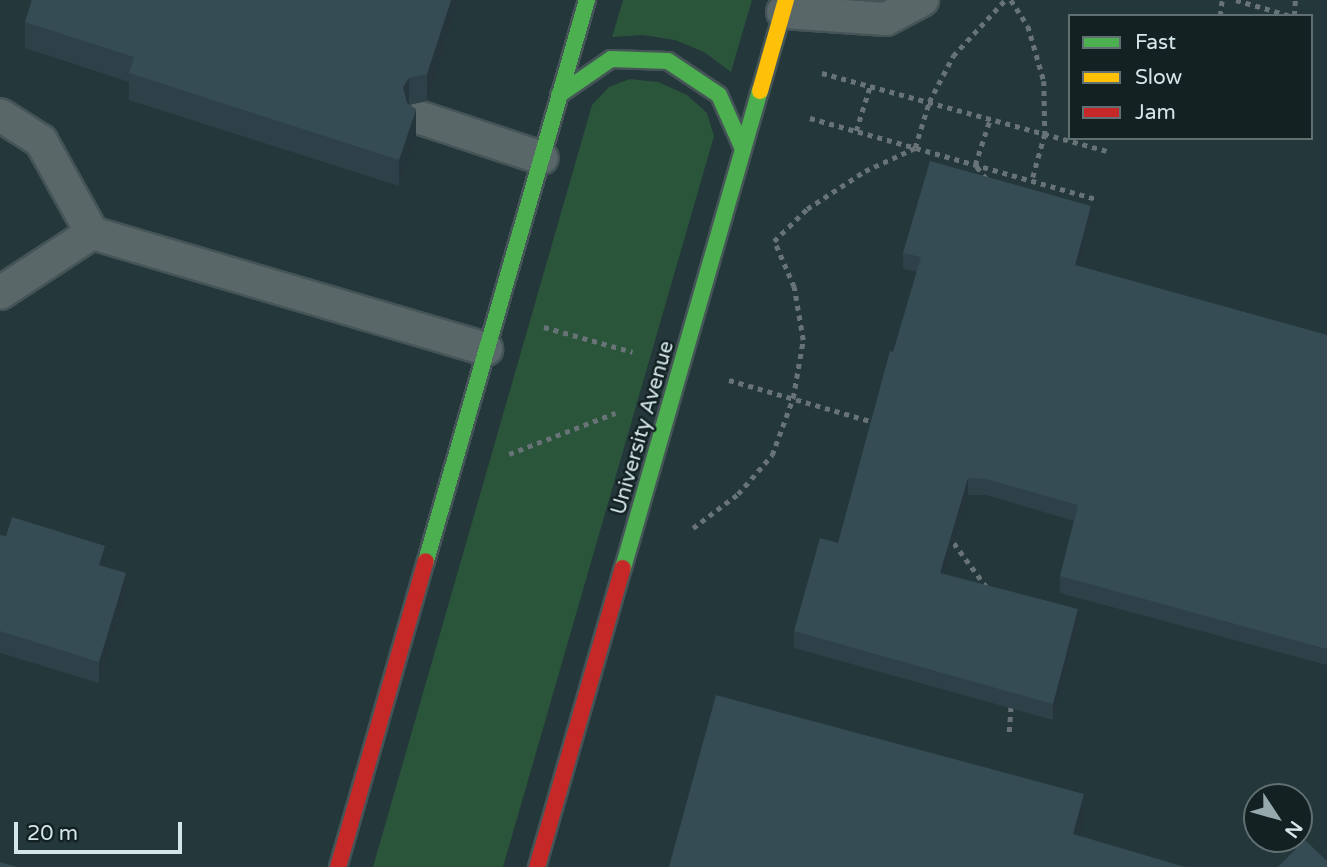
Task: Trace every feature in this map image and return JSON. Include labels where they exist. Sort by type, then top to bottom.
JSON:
[{"type":"street","points":[[338,867],[587,0]]},
{"type":"street","name":"University Avenue","points":[[537,867],[784,6]]},
{"type":"street","points":[[559,95],[611,59],[668,61],[719,95],[743,149]]},
{"type":"lane","points":[[784,6],[886,19],[922,0]]},
{"type":"lane","points":[[0,115],[41,141],[92,233],[486,349]]},
{"type":"lane","points":[[421,118],[542,158]]},
{"type":"lane","points":[[0,292],[92,233]]},
{"type":"path","points":[[693,528],[738,494],[772,455],[793,398],[803,340],[794,287],[774,242],[807,209],[865,171],[915,148],[929,102],[953,56],[1005,0]]},
{"type":"path","points":[[1011,0],[1028,26],[1044,81],[1045,134],[1032,181]]},
{"type":"path","points":[[1236,0],[1285,14]]},
{"type":"path","points":[[822,74],[1111,152]]},
{"type":"path","points":[[856,131],[870,86]]},
{"type":"path","points":[[810,118],[1097,199]]},
{"type":"path","points":[[975,165],[990,119]]},
{"type":"path","points":[[975,165],[987,182]]},
{"type":"path","points":[[450,476],[675,391]]},
{"type":"path","points":[[954,543],[992,597]]},
{"type":"path","points":[[1009,732],[1012,691]]},
{"type":"green space","points":[[623,0],[752,0],[731,72],[704,52],[675,40],[643,35],[612,37]]},
{"type":"green space","points":[[630,79],[658,82],[687,95],[707,113],[714,136],[503,867],[373,867],[592,105],[609,87]]},
{"type":"building","points":[[32,0],[451,0],[427,74],[409,78],[403,87],[407,103],[416,109],[399,160],[129,73],[134,57],[25,22]]},
{"type":"building","points":[[930,161],[1091,206],[1075,265],[1327,335],[1327,649],[1060,576],[1078,505],[986,479],[968,478],[940,573],[1078,609],[1053,704],[794,631],[820,538],[838,543],[890,351],[893,352],[921,257],[903,253]]},
{"type":"building","points":[[12,517],[105,546],[99,565],[126,573],[99,662],[0,631],[0,535],[6,536]]},
{"type":"building","points":[[716,695],[1084,794],[1073,834],[1185,867],[669,867]]},
{"type":"building","points":[[1313,848],[1327,861],[1327,867],[1278,867],[1292,853],[1313,853]]},
{"type":"building","points":[[0,862],[17,867],[0,867]]},
{"type":"traffic: fast","points":[[426,561],[587,0]]},
{"type":"traffic: fast","points":[[559,95],[611,59],[668,61],[719,95],[743,149]]},
{"type":"traffic: fast","points":[[623,568],[760,91]]},
{"type":"traffic: slow","points":[[760,91],[786,0]]},
{"type":"traffic: jam","points":[[338,867],[426,561]]},
{"type":"traffic: jam","points":[[537,867],[623,568]]}]
